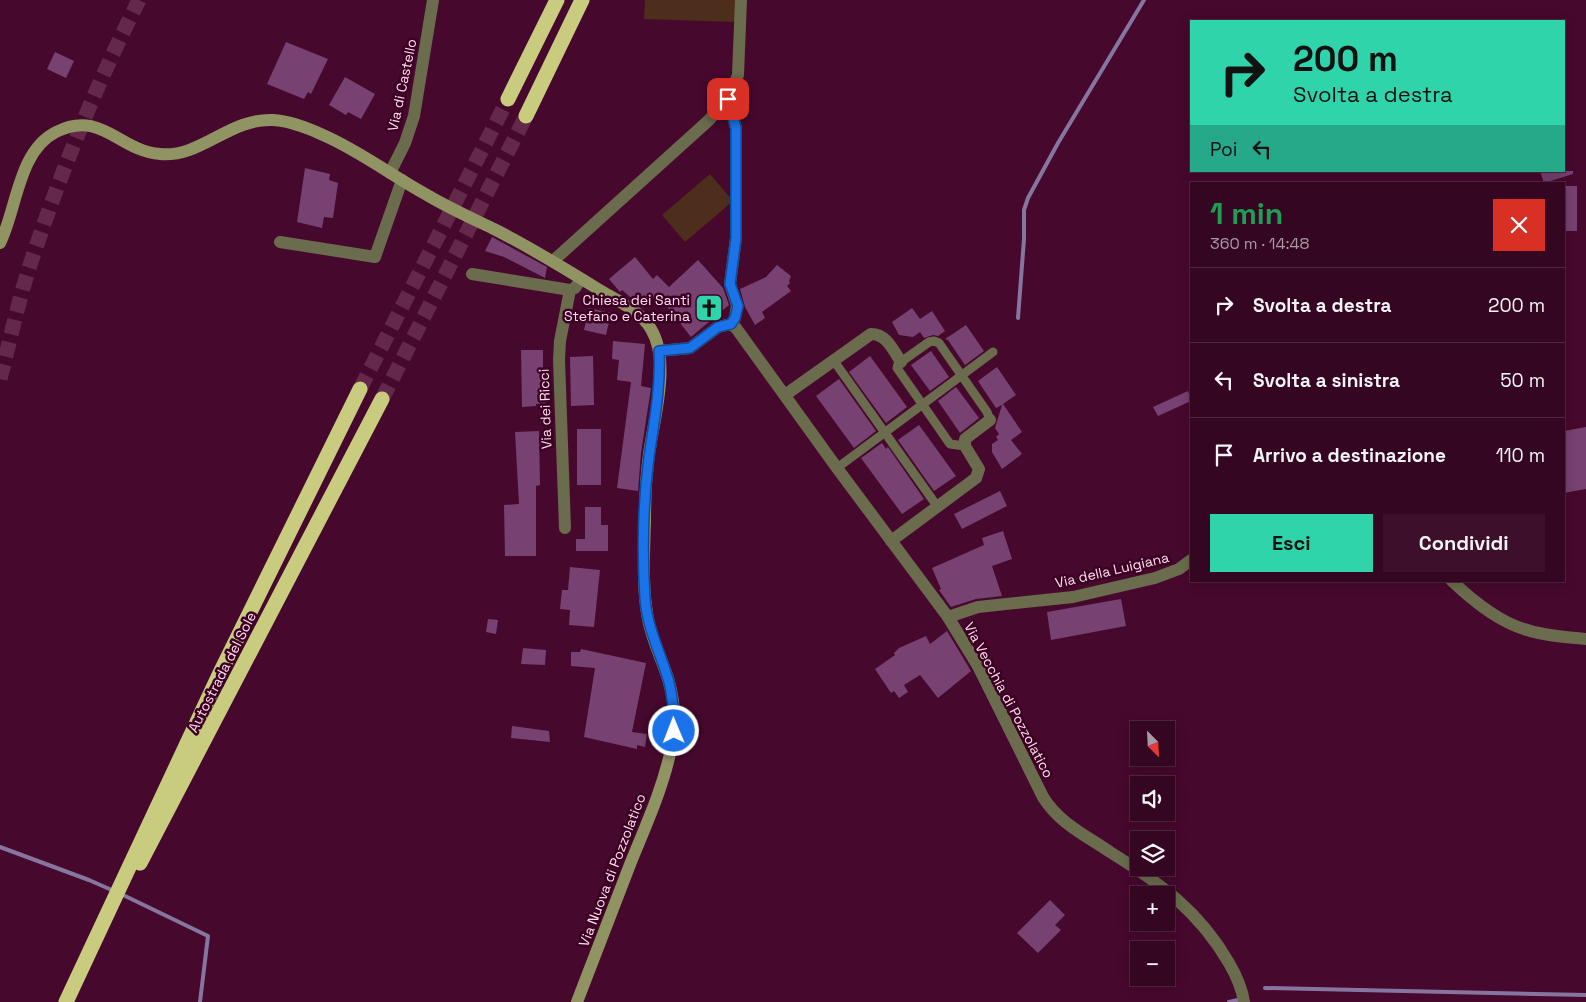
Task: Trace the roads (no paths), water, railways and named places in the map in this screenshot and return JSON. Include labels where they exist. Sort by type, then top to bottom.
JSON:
[{"type":"highway","points":[[508,99],[557,0]]},
{"type":"highway","points":[[526,116],[582,0]]},
{"type":"highway","name":"Autostrada del Sole","points":[[88,959],[220,673],[360,390]]},
{"type":"highway","name":"Autostrada del Sole","points":[[66,1002],[163,822],[382,399]]},
{"type":"main road","name":"Via Nuova di Pozzolatico","points":[[0,243],[31,156],[44,140],[53,133],[72,126],[90,125],[100,128],[136,149],[167,155],[187,151],[248,122],[266,120],[284,122],[323,134],[351,148],[423,193],[553,261],[631,308],[650,326],[659,351],[659,388],[646,488],[645,598],[650,628],[671,692],[674,718],[672,749],[657,798],[577,1002]]},
{"type":"street","name":"Via di Castello","points":[[390,173],[405,143],[414,116],[433,0]]},
{"type":"street","points":[[553,261],[708,121],[728,99],[738,76],[741,0]]},
{"type":"street","points":[[659,351],[690,348],[718,327],[731,324],[735,318],[738,306],[730,284],[736,238],[736,128],[728,99]]},
{"type":"street","points":[[280,242],[376,257],[402,180]]},
{"type":"street","points":[[472,274],[570,290],[575,288],[581,278]]},
{"type":"street","name":"Via dei Ricci","points":[[565,528],[559,360],[560,341],[570,290]]},
{"type":"street","name":"Via Vecchia di Pozzolatico","points":[[731,324],[740,333],[837,468],[948,617],[978,666],[1051,810],[1064,822],[1146,875],[1177,898],[1216,941],[1241,987],[1244,1002]]},
{"type":"street","points":[[785,395],[871,334],[878,334],[886,338],[901,362]]},
{"type":"street","points":[[891,541],[976,478],[979,469],[964,446],[965,439],[990,420],[987,412],[939,343],[929,342],[898,364],[898,368],[950,444],[964,446]]},
{"type":"street","points":[[837,468],[993,352]]},
{"type":"street","points":[[834,361],[937,506]]},
{"type":"street","name":"Via della Luigiana","points":[[948,617],[978,607],[1074,597],[1155,578],[1179,569],[1190,561]]},
{"type":"street","points":[[1453,582],[1470,598],[1501,618],[1523,629],[1586,639]]},
{"type":"waterway","points":[[1018,318],[1024,239],[1024,210],[1028,198],[1058,143],[1144,0]]},
{"type":"waterway","points":[[0,847],[114,891]]},
{"type":"waterway","points":[[121,894],[208,936],[200,1002]]},
{"type":"waterway","points":[[1265,988],[1586,995]]},
{"type":"waterway","points":[[1229,1002],[1238,1000]]},
{"type":"tunnel","points":[[0,379],[26,279],[54,197],[94,97],[139,0]]},
{"type":"tunnel","points":[[360,389],[508,99]]},
{"type":"tunnel","points":[[382,399],[526,116]]},
{"type":"place","name":"Chiesa dei Santi Stefano e Caterina","points":[[709,308]]}]
